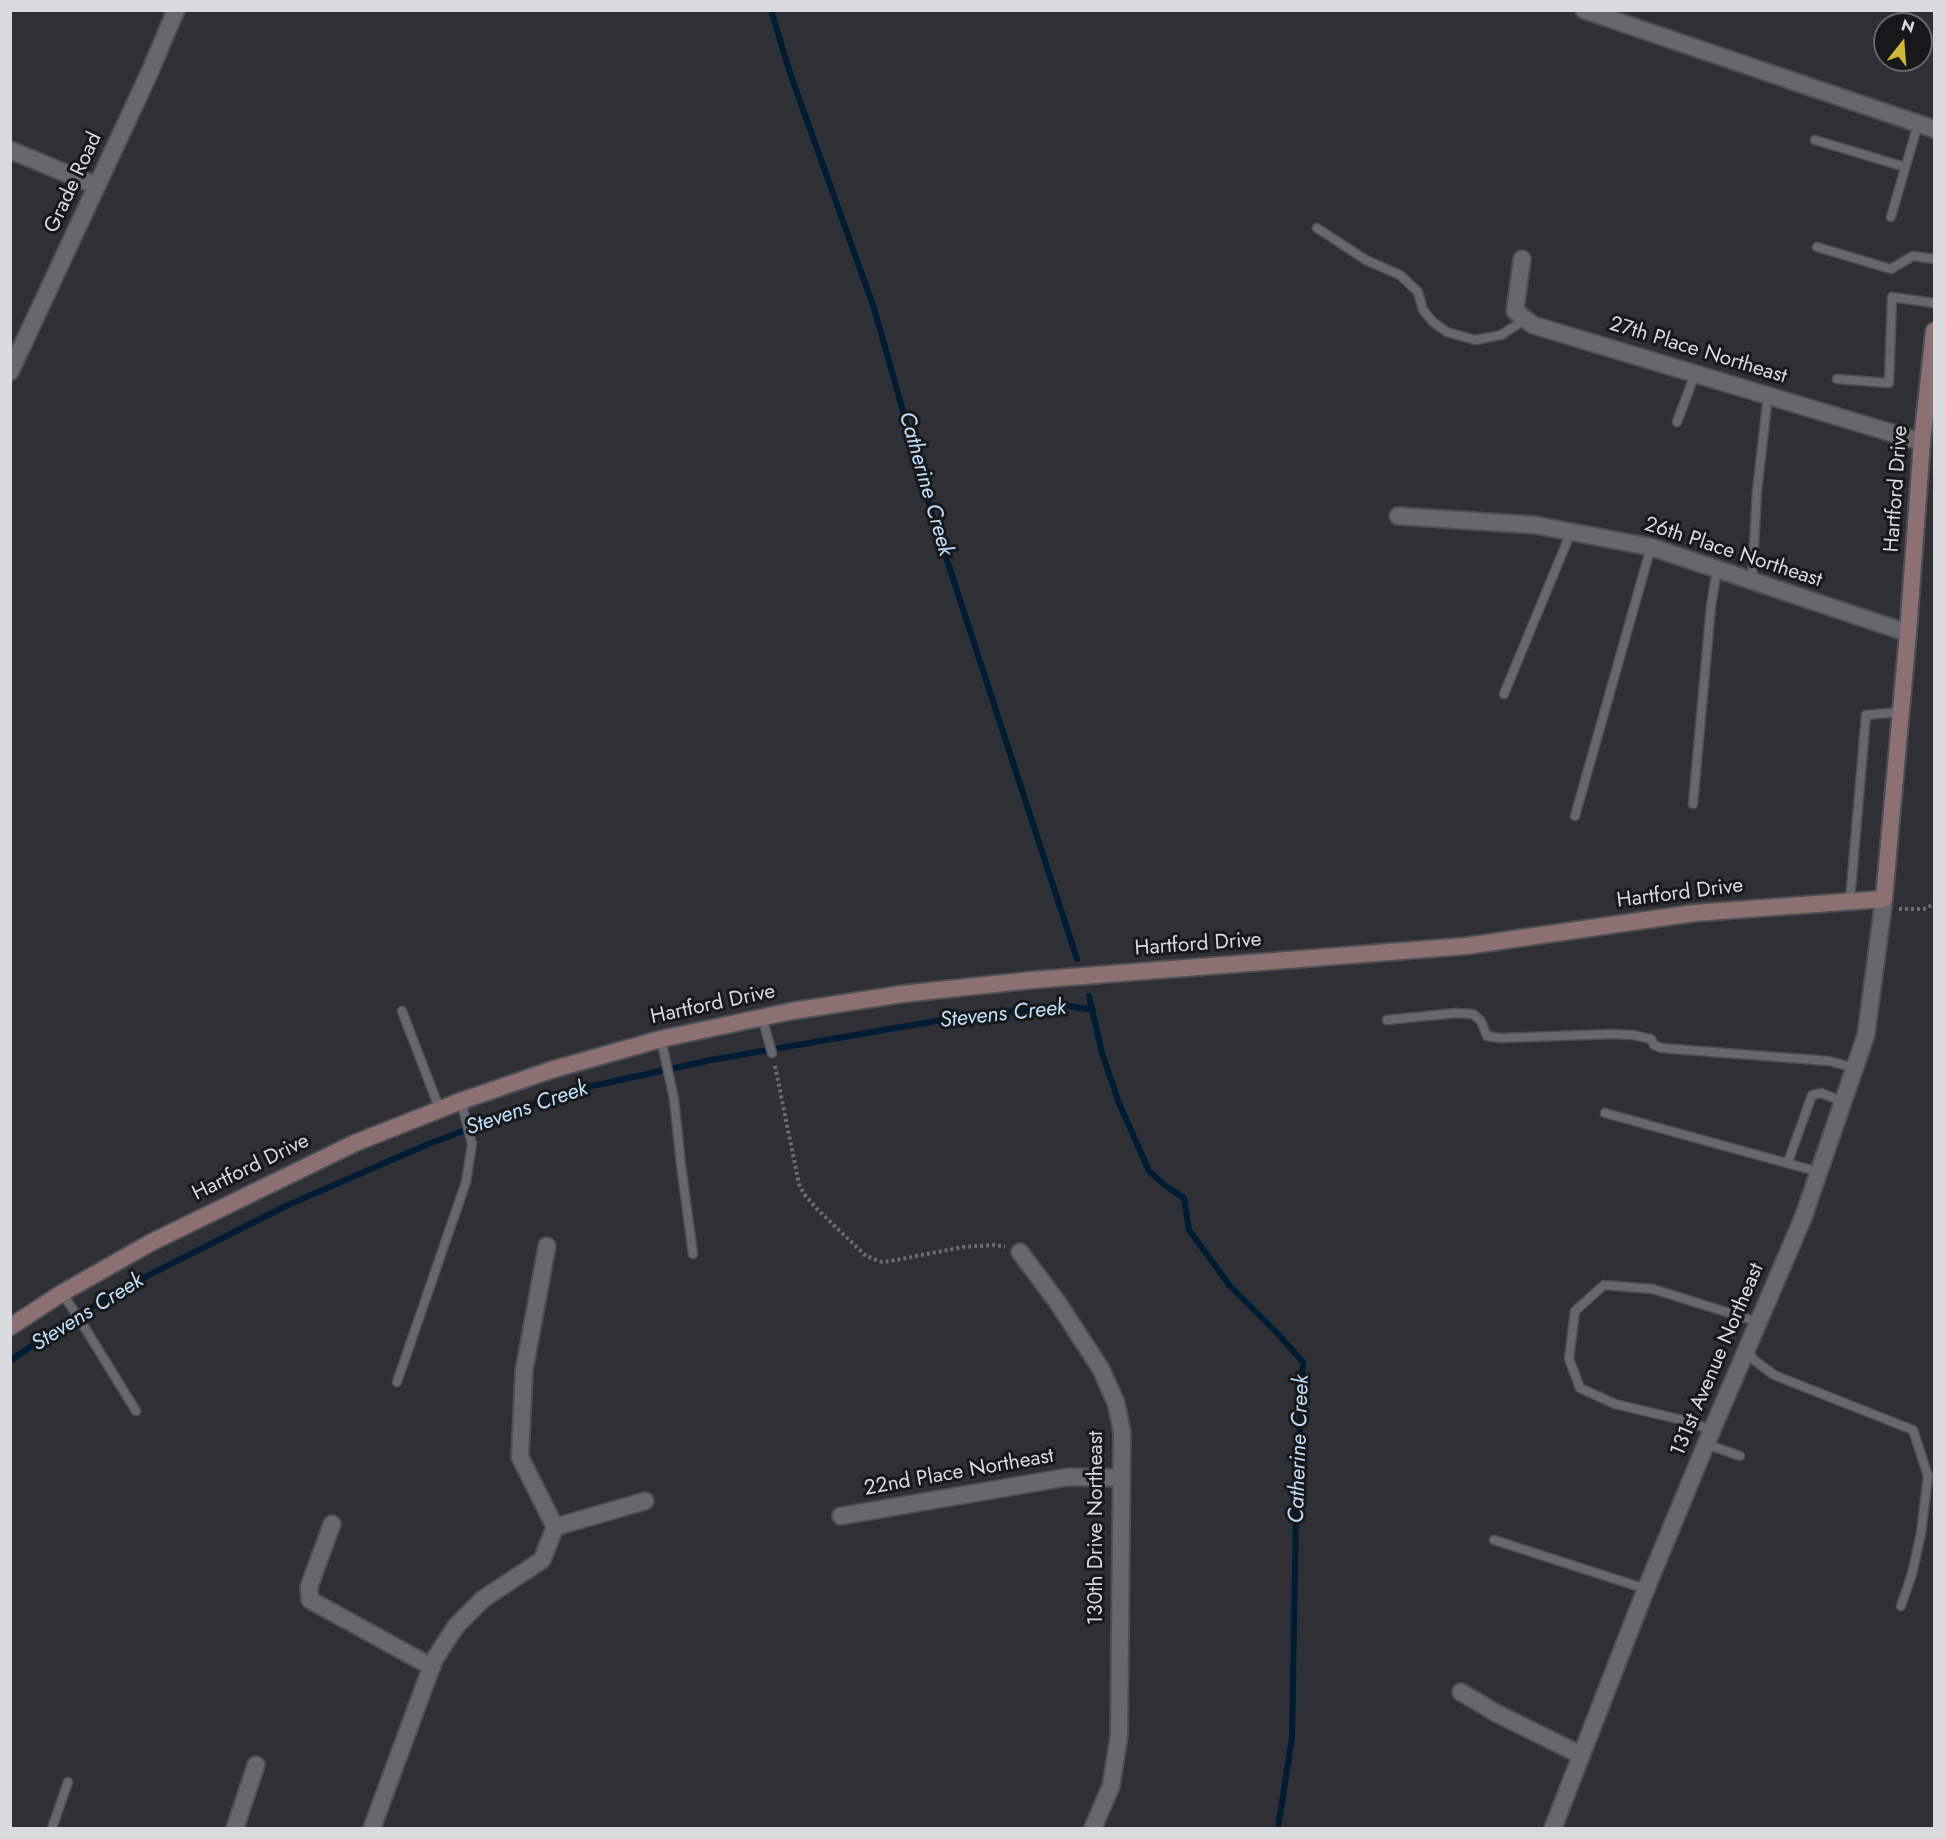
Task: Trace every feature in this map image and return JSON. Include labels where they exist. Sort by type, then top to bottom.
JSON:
[{"type":"main road","name":"Hartford Drive","points":[[10,1327],[62,1293],[152,1242],[355,1143],[440,1110],[463,1107],[551,1070],[661,1039],[762,1017],[902,994],[1032,980],[1466,946],[1694,913],[1850,900],[1883,905],[1908,633],[1922,442],[1935,331]]},
{"type":"street","name":"Grade Road","points":[[10,372],[148,76],[176,10]]},
{"type":"street","points":[[1584,10],[1935,129]]},
{"type":"street","points":[[10,150],[97,186]]},
{"type":"street","points":[[1521,258],[1515,310],[1526,319]]},
{"type":"street","name":"27th Place Northeast","points":[[1526,319],[1533,325],[1922,442]]},
{"type":"street","name":"26th Place Northeast","points":[[1398,516],[1535,525],[1651,547],[1908,633]]},
{"type":"street","name":"131st Avenue Northeast","points":[[1553,1828],[1646,1589],[1803,1218],[1866,1035],[1883,905]]},
{"type":"street","points":[[372,1828],[432,1667],[456,1626],[483,1599],[542,1560],[555,1527],[520,1457],[524,1371],[547,1245]]},
{"type":"street","name":"130th Drive Northeast","points":[[1020,1252],[1058,1304],[1101,1370],[1116,1403],[1122,1432],[1119,1737],[1111,1786],[1093,1828]]},
{"type":"street","name":"22nd Place Northeast","points":[[841,1516],[1068,1477],[1121,1478]]},
{"type":"street","points":[[555,1527],[645,1501]]},
{"type":"street","points":[[332,1524],[309,1587],[310,1600],[432,1667]]},
{"type":"street","points":[[1461,1692],[1494,1712],[1581,1755]]},
{"type":"street","points":[[235,1828],[256,1765]]},
{"type":"lane","points":[[1891,217],[1918,124]]},
{"type":"lane","points":[[1815,140],[1905,167]]},
{"type":"lane","points":[[1317,228],[1366,260],[1400,275],[1418,292],[1423,310],[1433,322],[1447,332],[1475,340],[1501,335],[1526,319]]},
{"type":"lane","points":[[1817,247],[1891,269],[1913,256],[1935,259]]},
{"type":"lane","points":[[1837,378],[1889,383],[1892,297],[1935,303]]},
{"type":"lane","points":[[1677,422],[1695,374]]},
{"type":"lane","points":[[1752,582],[1757,491],[1768,395]]},
{"type":"lane","points":[[1504,694],[1571,532]]},
{"type":"lane","points":[[1575,816],[1651,547]]},
{"type":"lane","points":[[1693,804],[1717,570]]},
{"type":"lane","points":[[1850,900],[1866,715],[1901,712]]},
{"type":"lane","points":[[402,1011],[440,1110]]},
{"type":"lane","points":[[1387,1020],[1456,1013],[1473,1014],[1481,1021],[1487,1036],[1500,1038],[1633,1035],[1651,1039],[1654,1045],[1660,1048],[1828,1061],[1855,1068]]},
{"type":"lane","points":[[762,1017],[772,1053]]},
{"type":"lane","points":[[661,1039],[670,1083],[693,1254]]},
{"type":"lane","points":[[1788,1162],[1812,1095],[1821,1093],[1844,1102]]},
{"type":"lane","points":[[397,1382],[466,1182],[472,1144],[463,1107]]},
{"type":"lane","points":[[1605,1113],[1819,1172]]},
{"type":"lane","points":[[1740,1456],[1709,1438],[1695,1423],[1615,1404],[1580,1389],[1569,1359],[1575,1311],[1604,1285],[1653,1289],[1758,1322]]},
{"type":"lane","points":[[62,1293],[136,1411]]},
{"type":"lane","points":[[1746,1350],[1754,1360],[1774,1375],[1912,1430],[1928,1476],[1919,1543],[1901,1606]]},
{"type":"lane","points":[[1494,1540],[1646,1589]]},
{"type":"lane","points":[[52,1828],[68,1782]]},
{"type":"path","points":[[1883,905],[1924,909],[1935,904]]},
{"type":"path","points":[[772,1053],[799,1184],[817,1209],[866,1256],[882,1262],[891,1262],[983,1245],[995,1245],[1020,1252]]},
{"type":"waterway","name":"Catherine Creek","points":[[771,10],[790,73],[874,308],[932,514],[1077,959]]},
{"type":"waterway","name":"Catherine Creek","points":[[1089,996],[1102,1053],[1119,1103],[1149,1171],[1184,1198],[1189,1230],[1230,1286],[1303,1362],[1296,1514],[1292,1738],[1278,1828]]},
{"type":"waterway","name":"Stevens Creek","points":[[10,1361],[62,1325],[125,1287],[288,1205],[426,1145],[565,1092],[711,1060],[936,1021],[1063,1005],[1093,1010]]}]
